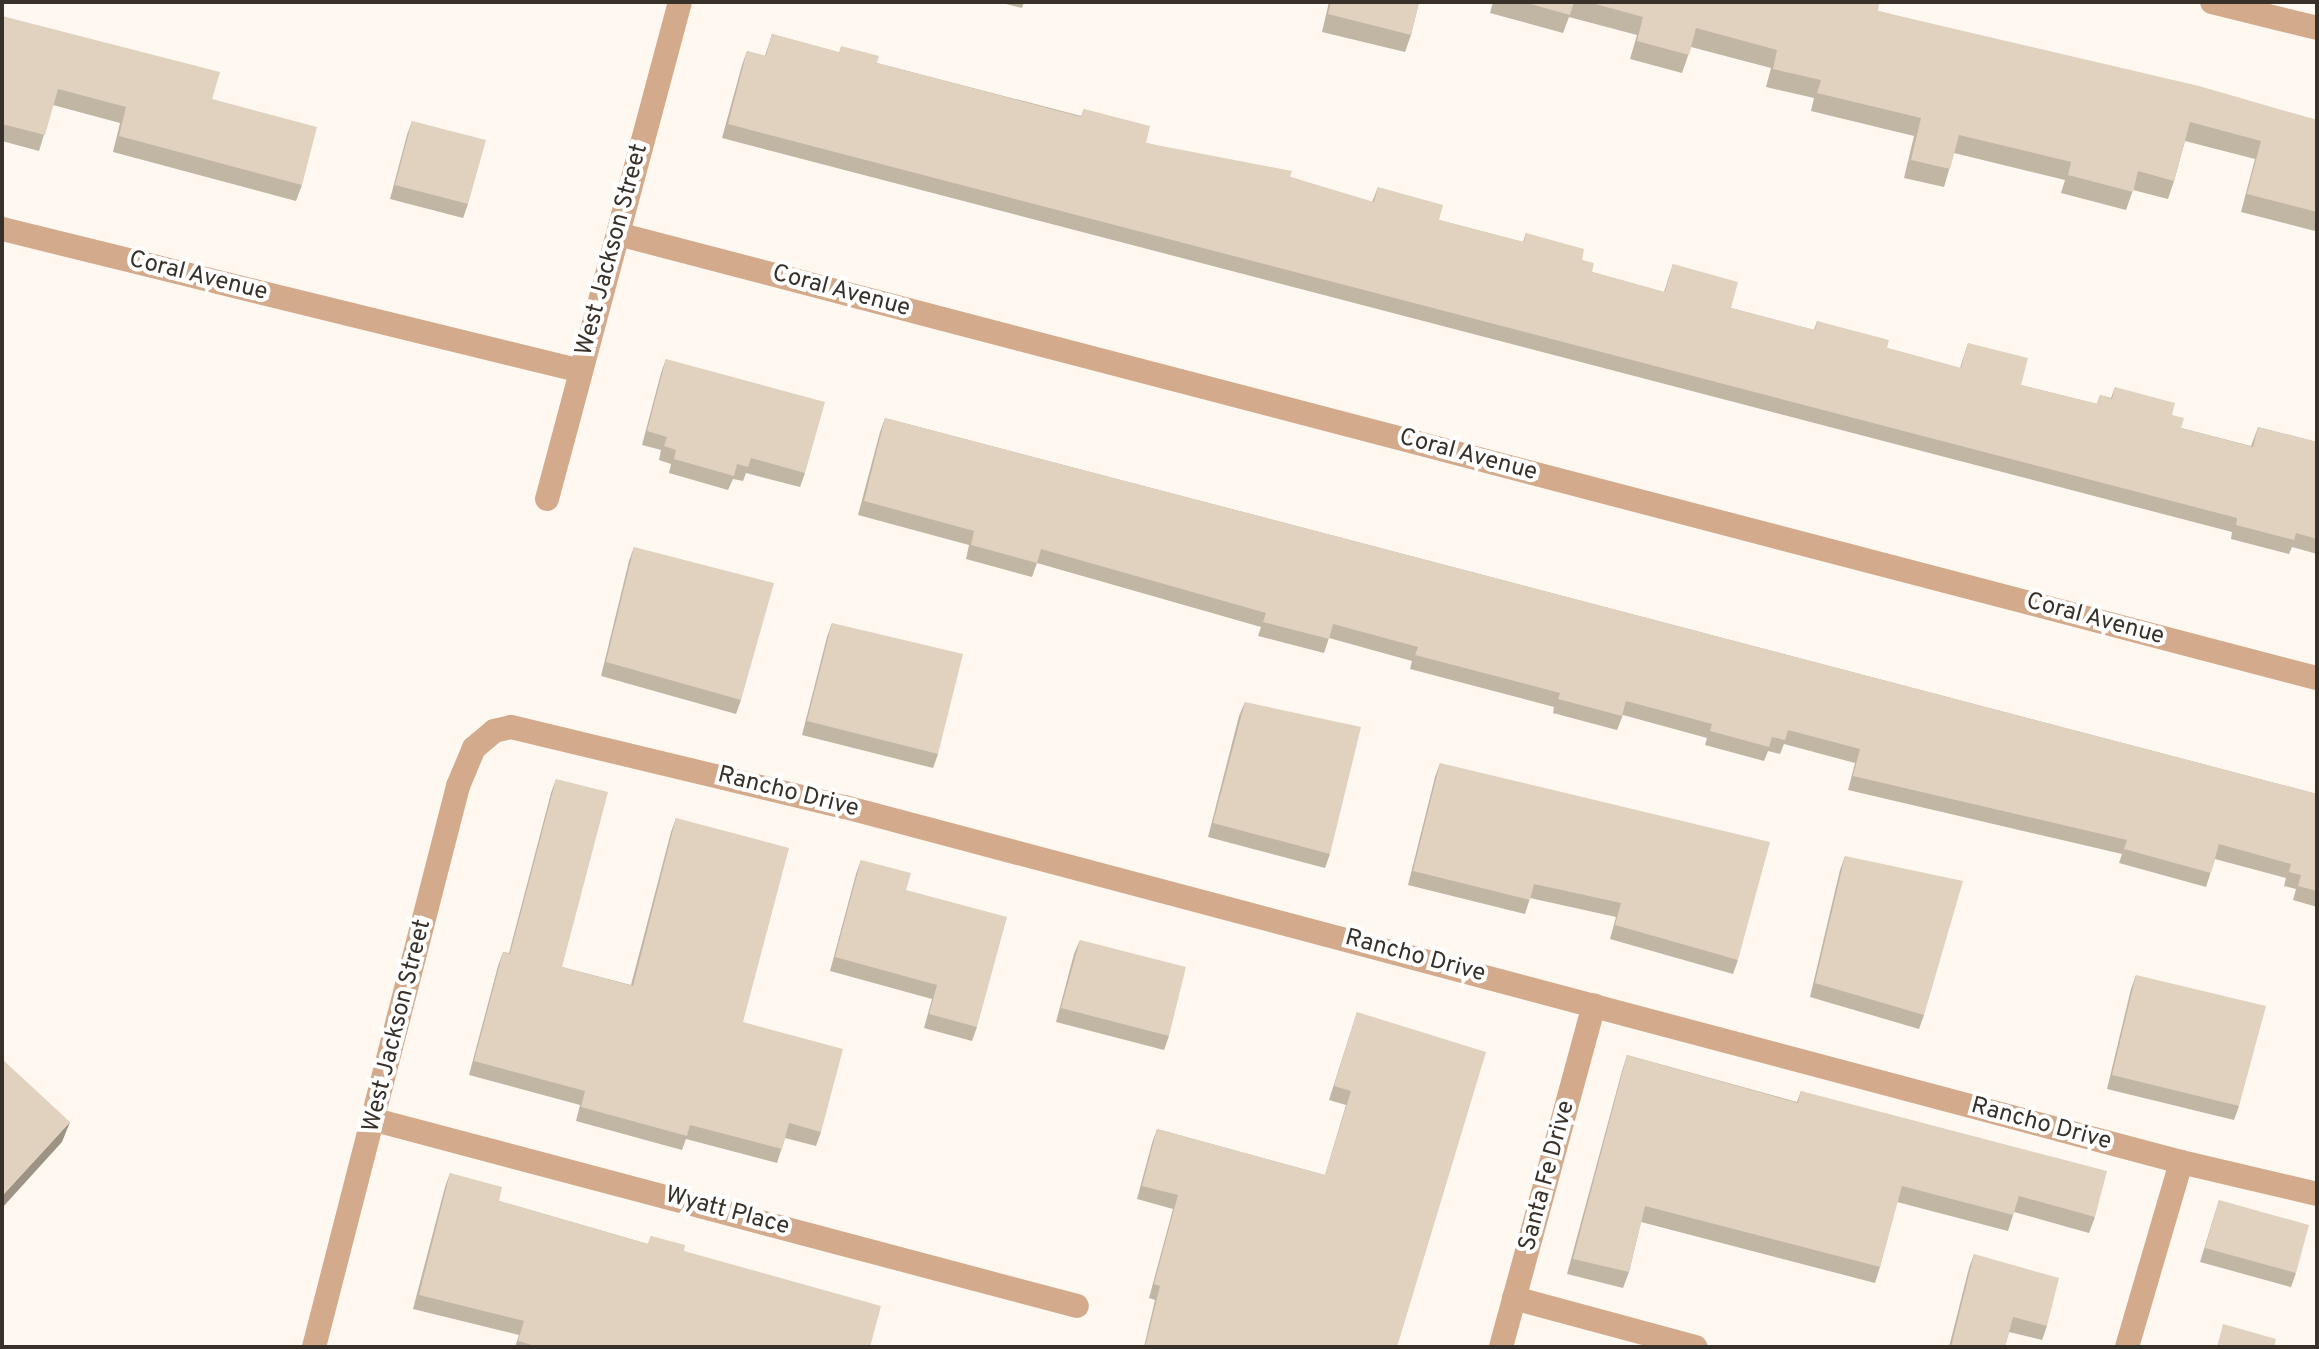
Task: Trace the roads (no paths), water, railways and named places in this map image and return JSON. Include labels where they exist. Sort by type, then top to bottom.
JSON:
[{"type":"street","name":"West Jackson Street","points":[[547,499],[680,2]]},
{"type":"street","points":[[2212,2],[2317,28]]},
{"type":"street","name":"Coral Avenue","points":[[2,229],[581,371]]},
{"type":"street","name":"Coral Avenue","points":[[618,234],[2317,678]]},
{"type":"street","name":"West Jackson Street","points":[[314,1347],[375,1120],[458,786],[474,748],[494,731],[511,727]]},
{"type":"street","name":"Rancho Drive","points":[[511,727],[845,807],[2181,1162],[2317,1194]]},
{"type":"street","name":"Santa Fe Drive","points":[[1501,1347],[1594,1005]]},
{"type":"street","name":"Wyatt Place","points":[[375,1120],[1077,1306]]},
{"type":"street","points":[[2127,1347],[2181,1162]]},
{"type":"street","points":[[1514,1298],[1696,1347]]}]
